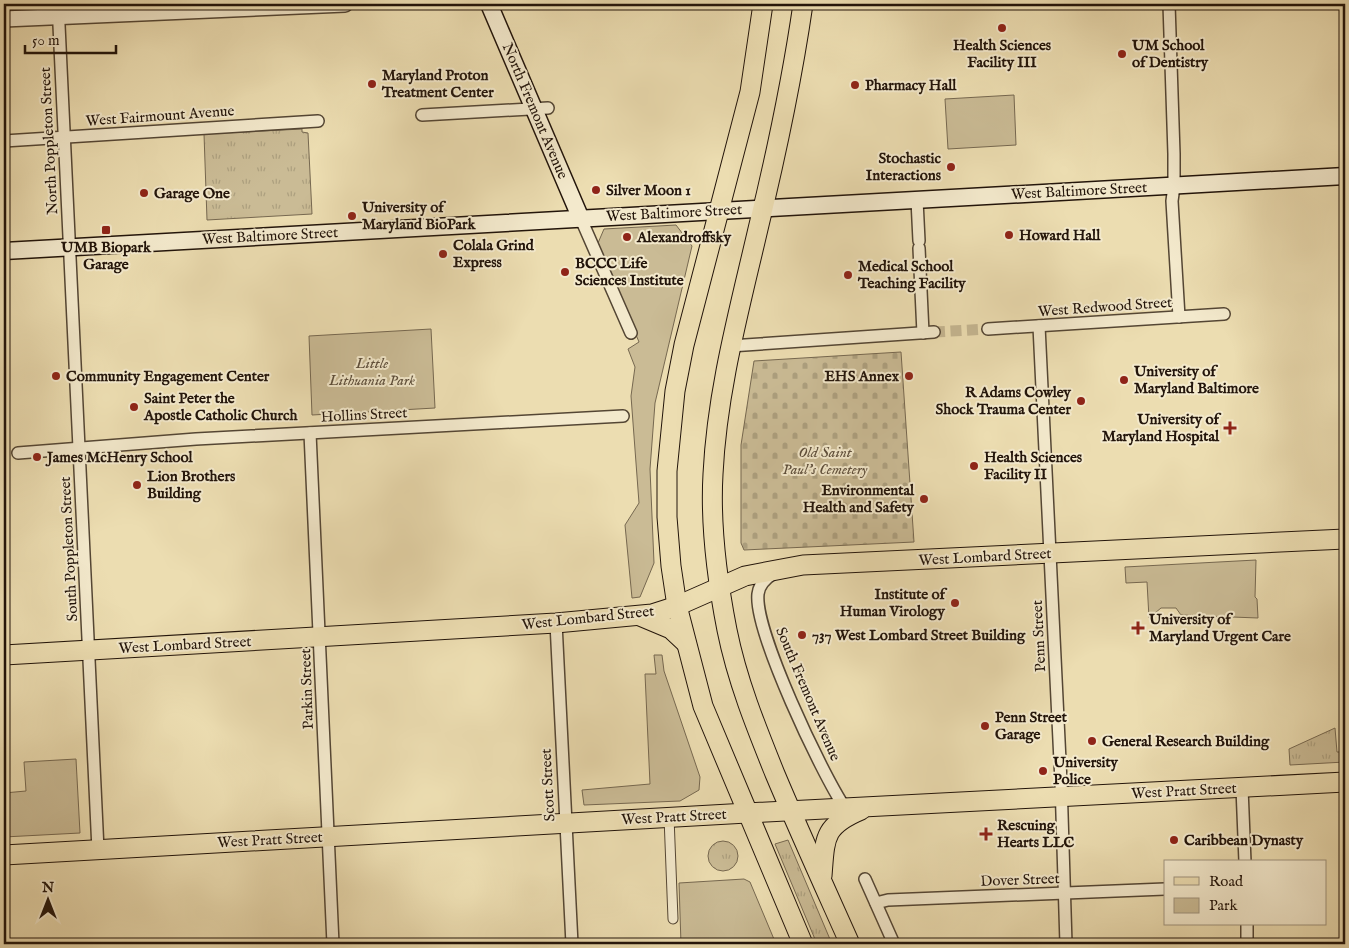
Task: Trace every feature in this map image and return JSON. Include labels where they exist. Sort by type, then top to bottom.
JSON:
[{"type":"main road","name":"North Fremont Avenue","points":[[489,4],[541,108],[581,219]]},
{"type":"main road","points":[[764,4],[750,92],[684,345],[671,425],[667,517],[677,606],[703,706],[803,944]]},
{"type":"main road","points":[[803,4],[790,81],[763,208],[730,346],[720,399],[713,474],[712,516],[727,631],[744,695],[791,811],[850,944]]},
{"type":"main road","name":"West Baltimore Street","points":[[4,251],[1345,176]]},
{"type":"main road","name":"West Lombard Street","points":[[4,655],[556,623],[640,616],[677,606],[745,576],[781,568],[1345,539]]},
{"type":"main road","points":[[640,616],[671,629],[686,643]]},
{"type":"main road","name":"West Pratt Street","points":[[4,855],[869,806],[1345,782]]},
{"type":"main road","points":[[821,880],[824,847],[834,825],[845,817],[869,806]]},
{"type":"street","points":[[4,19],[58,10],[345,4]]},
{"type":"street","points":[[1170,4],[1174,186],[1172,201],[1179,317]]},
{"type":"street","name":"North Poppleton Street","points":[[58,10],[70,248]]},
{"type":"street","points":[[422,115],[541,108]]},
{"type":"street","name":"West Fairmount Avenue","points":[[4,141],[318,121]]},
{"type":"street","points":[[730,346],[929,333],[919,244],[917,200]]},
{"type":"street","points":[[581,219],[631,333]]},
{"type":"street","name":"South Poppleton Street","points":[[70,248],[98,850]]},
{"type":"street","name":"West Redwood Street","points":[[988,329],[1224,314]]},
{"type":"street","name":"Penn Street","points":[[1039,326],[1062,797],[1066,944]]},
{"type":"street","name":"Hollins Street","points":[[18,453],[310,433],[623,416]]},
{"type":"street","name":"Parkin Street","points":[[310,433],[333,944]]},
{"type":"street","name":"South Fremont Avenue","points":[[781,568],[764,581],[759,589],[759,601],[765,633],[830,784],[845,808]]},
{"type":"street","name":"Scott Street","points":[[556,623],[572,944]]},
{"type":"street","points":[[1242,788],[1244,860]]},
{"type":"street","points":[[669,817],[673,919]]},
{"type":"street","points":[[865,879],[894,944]]},
{"type":"street","name":"Dover Street","points":[[876,903],[888,900],[1164,889]]},
{"type":"street","points":[[1247,926],[1248,944]]},
{"type":"green space","points":[[1014,95],[1016,145],[948,149],[945,99]]},
{"type":"green space","points":[[302,129],[302,132],[308,133],[312,214],[207,220],[204,134]]},
{"type":"green space","points":[[676,225],[692,246],[655,403],[650,469],[654,563],[640,597],[632,598],[625,525],[639,503],[631,396],[635,367],[628,349],[639,342],[598,243],[604,229]]},
{"type":"green space","name":"Little Lithuania Park","points":[[431,329],[435,408],[312,415],[309,336]]},
{"type":"green space","name":"Old Saint Paul's Cemetery","points":[[901,352],[914,542],[744,550],[741,543],[741,445],[754,361]]},
{"type":"green space","points":[[1256,560],[1255,597],[1257,599],[1258,618],[1181,615],[1176,608],[1161,608],[1149,618],[1147,582],[1126,583],[1125,567]]},
{"type":"green space","points":[[654,655],[662,655],[664,671],[700,777],[699,790],[680,801],[584,805],[582,790],[650,784],[645,674],[656,674]]},
{"type":"green space","points":[[1335,728],[1337,752],[1345,752],[1345,762],[1290,765],[1289,749]]},
{"type":"green space","points":[[76,759],[80,833],[4,837],[4,793],[26,791],[24,762]]},
{"type":"green space","points":[[788,840],[832,944],[817,944],[775,844]]},
{"type":"green space","points":[[723,841],[734,845],[738,856],[734,867],[723,871],[712,867],[708,856],[712,845]]},
{"type":"green space","points":[[744,879],[750,882],[776,944],[681,944],[679,883]]},
{"type":"tunnel","points":[[934,332],[988,329]]},
{"type":"place","name":"Health Sciences Facility III","points":[[1002,28]]},
{"type":"place","name":"UM School of Dentistry","points":[[1122,54]]},
{"type":"place","name":"Maryland Proton Treatment Center","points":[[372,84]]},
{"type":"place","name":"Pharmacy Hall","points":[[855,85]]},
{"type":"place","name":"Stochastic Interactions","points":[[951,167]]},
{"type":"place","name":"Silver Moon 1","points":[[596,190]]},
{"type":"place","name":"Garage One","points":[[144,193]]},
{"type":"place","name":"University of Maryland BioPark","points":[[352,216]]},
{"type":"place","name":"UMB Biopark Garage","points":[[106,230]]},
{"type":"place","name":"Howard Hall","points":[[1009,235]]},
{"type":"place","name":"Alexandroffsky","points":[[627,237]]},
{"type":"place","name":"Colala Grind Express","points":[[443,254]]},
{"type":"place","name":"BCCC Life Sciences Institute","points":[[565,272]]},
{"type":"place","name":"Medical School Teaching Facility","points":[[848,275]]},
{"type":"place","name":"Community Engagement Center","points":[[56,376]]},
{"type":"place","name":"EHS Annex","points":[[909,376]]},
{"type":"place","name":"University of Maryland Baltimore","points":[[1124,380]]},
{"type":"place","name":"R Adams Cowley Shock Trauma Center","points":[[1081,401]]},
{"type":"place","name":"Saint Peter the Apostle Catholic Church","points":[[134,407]]},
{"type":"place","name":"University of Maryland Hospital","points":[[1230,428]]},
{"type":"place","name":"James McHenry School","points":[[37,457]]},
{"type":"place","name":"Health Sciences Facility II","points":[[974,466]]},
{"type":"place","name":"Lion Brothers Building","points":[[137,485]]},
{"type":"place","name":"Environmental Health and Safety","points":[[924,499]]},
{"type":"place","name":"Institute of Human Virology","points":[[955,603]]},
{"type":"place","name":"University of Maryland Urgent Care","points":[[1138,628]]},
{"type":"place","name":"737 West Lombard Street Building","points":[[802,635]]},
{"type":"place","name":"Penn Street Garage","points":[[985,726]]},
{"type":"place","name":"General Research Building","points":[[1092,741]]},
{"type":"place","name":"University Police","points":[[1043,771]]},
{"type":"place","name":"Rescuing Hearts LLC","points":[[986,834]]},
{"type":"place","name":"Caribbean Dynasty","points":[[1174,840]]}]
